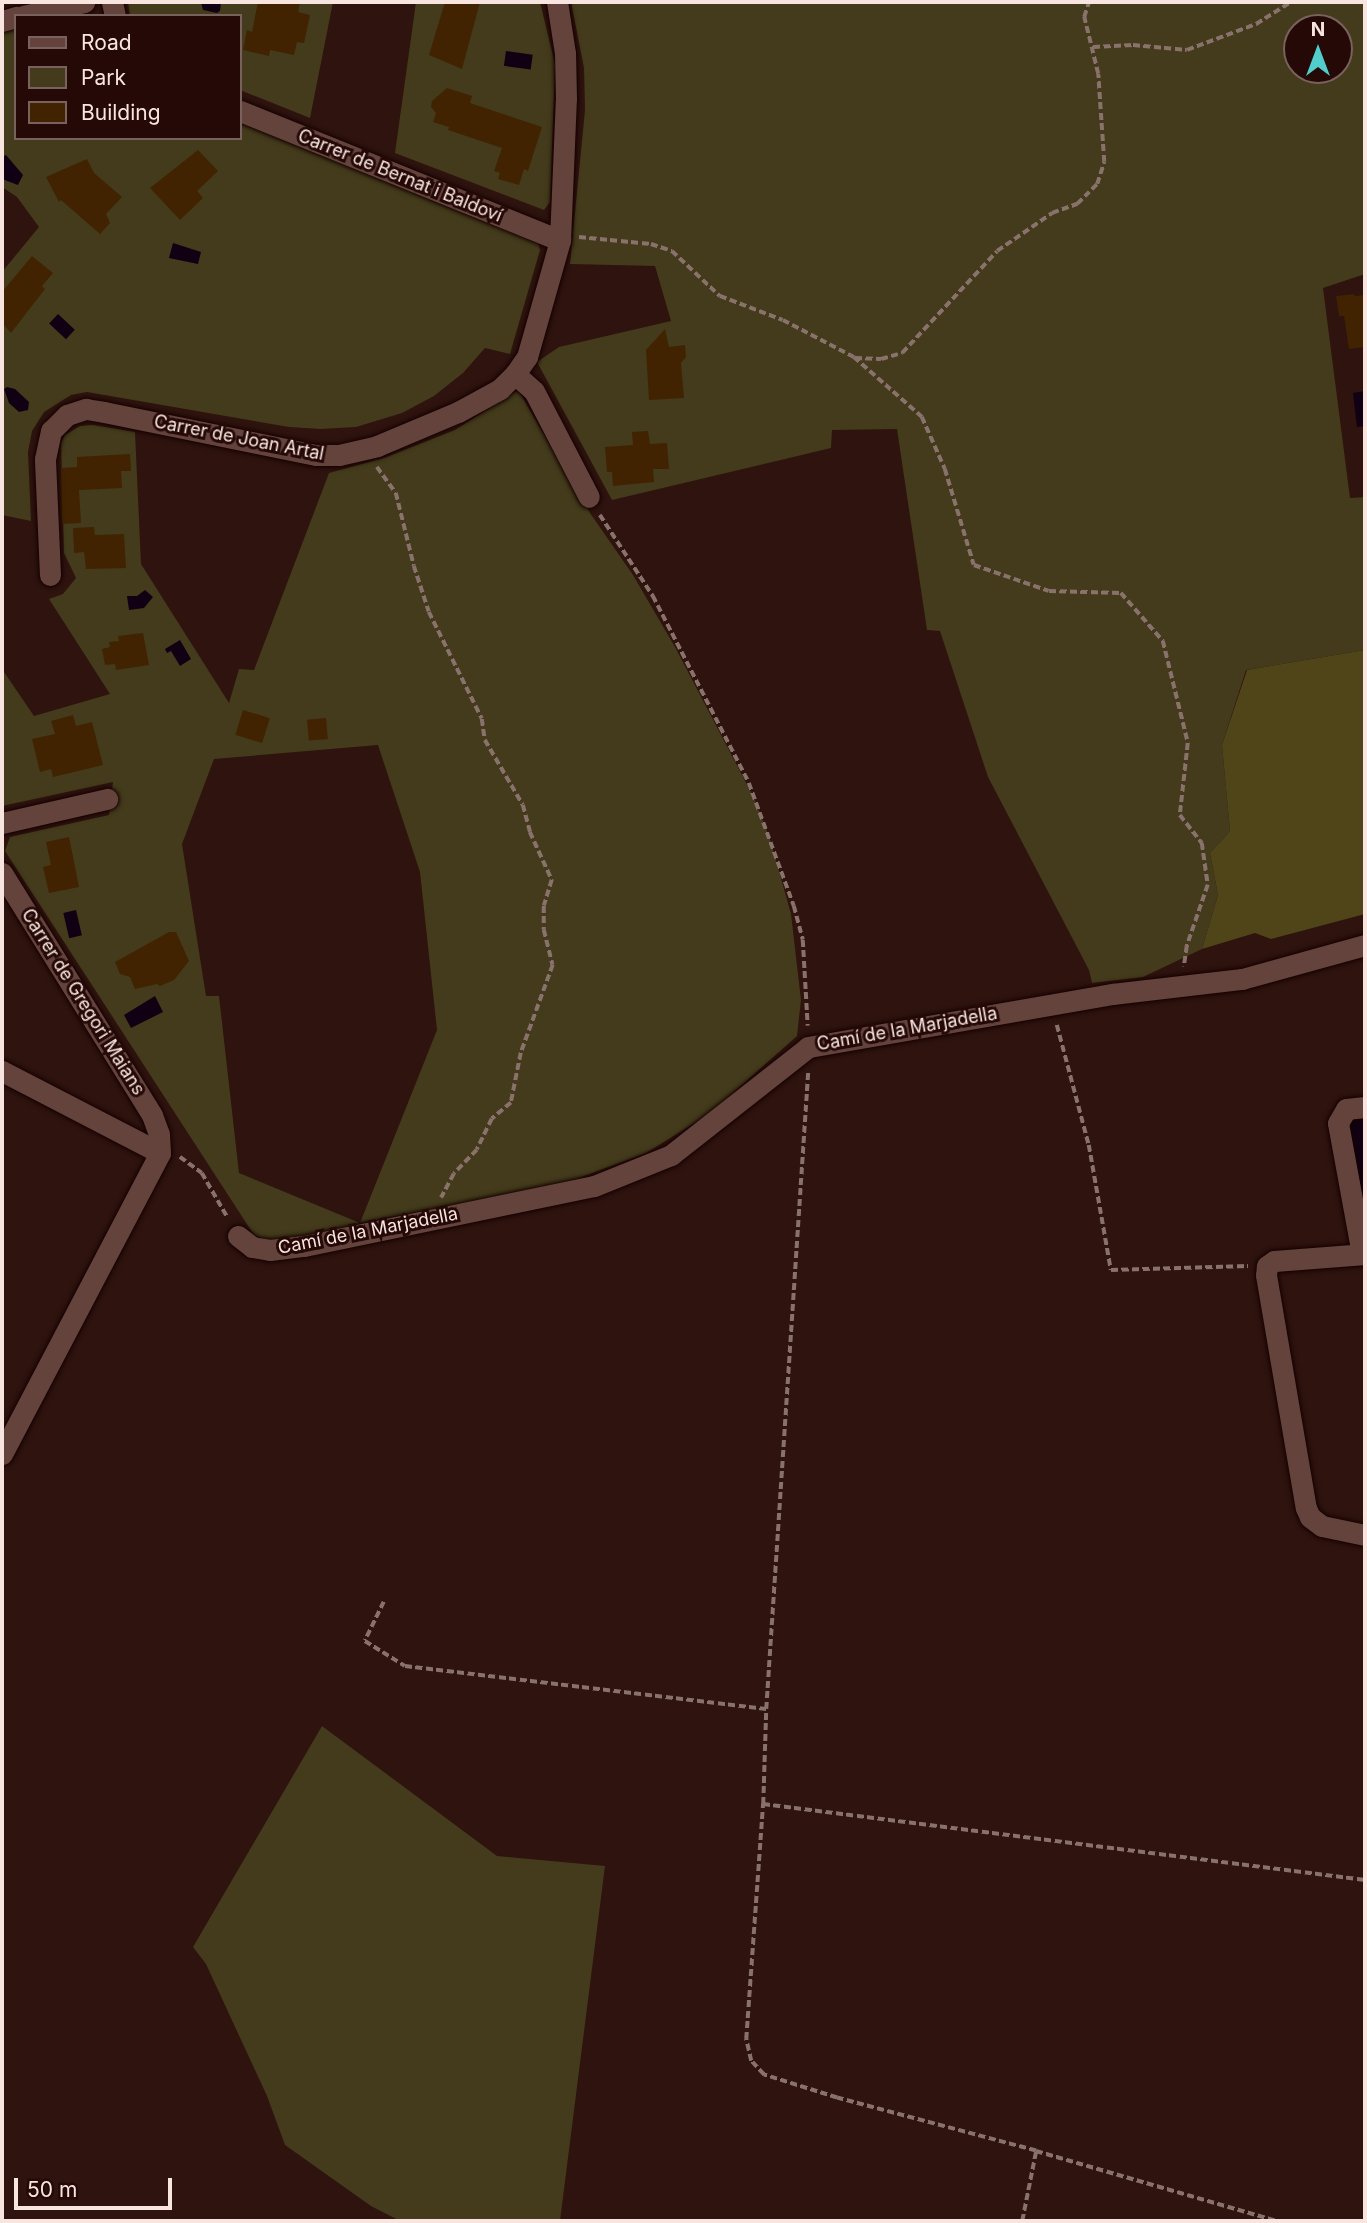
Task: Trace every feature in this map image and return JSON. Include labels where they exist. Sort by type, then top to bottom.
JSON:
[{"type":"street","points":[[32,14],[84,2]]},
{"type":"street","name":"Carrer de Joan Artal","points":[[50,575],[45,458],[51,431],[67,415],[86,409],[316,455],[340,455],[362,450],[458,412],[500,389],[515,374],[527,357],[560,240],[566,99],[565,52],[557,2]]},
{"type":"street","name":"Carrer de Bernat i Baldoví","points":[[242,112],[560,240]]},
{"type":"street","points":[[515,374],[534,391],[589,497]]},
{"type":"street","points":[[2,823],[107,799]]},
{"type":"street","name":"Carrer de Gregori Maians","points":[[2,873],[152,1115],[160,1143]]},
{"type":"street","name":"Camí de la Marjadella","points":[[238,1236],[252,1247],[270,1250],[376,1233],[594,1186],[671,1155],[808,1047],[1051,1004],[1242,979],[1365,945]]},
{"type":"street","points":[[2,1071],[160,1143],[2,1454]]},
{"type":"street","points":[[1365,1107],[1346,1109],[1338,1124],[1364,1254],[1274,1261],[1267,1266],[1266,1275],[1306,1508],[1310,1517],[1322,1526],[1365,1535]]},
{"type":"path","points":[[854,358],[881,359],[902,353],[997,251],[1052,213],[1077,204],[1097,184],[1104,162],[1093,47],[1084,17],[1089,2]]},
{"type":"path","points":[[1093,47],[1133,45],[1187,50],[1256,24],[1291,2]]},
{"type":"path","points":[[560,240],[586,235],[620,243],[651,244],[672,251],[720,296],[783,320],[854,358],[922,418],[945,469],[974,565],[1049,591],[1121,593],[1163,641],[1188,743],[1180,815],[1202,844],[1208,885],[1187,946],[1182,987]]},
{"type":"path","points":[[362,450],[383,472],[396,493],[414,566],[429,611],[482,719],[485,740],[494,759],[523,805],[530,832],[552,880],[544,906],[544,930],[553,965],[521,1053],[511,1103],[492,1119],[477,1150],[454,1174],[442,1192],[436,1218]]},
{"type":"path","points":[[589,497],[653,596],[749,783],[794,906],[803,940],[808,1047],[766,1709],[763,1804],[746,2039],[751,2061],[764,2075],[837,2098],[1036,2151],[1277,2221]]},
{"type":"path","points":[[1051,1004],[1089,1144],[1111,1270],[1267,1266]]},
{"type":"path","points":[[160,1143],[185,1158],[202,1173],[238,1236]]},
{"type":"path","points":[[384,1602],[365,1641],[405,1666],[766,1709]]},
{"type":"path","points":[[763,1804],[1365,1880]]},
{"type":"path","points":[[1022,2221],[1036,2151]]},
{"type":"green space","points":[[128,2],[333,2],[310,118],[242,91],[242,14],[130,14]]},
{"type":"green space","points":[[416,2],[540,2],[555,64],[550,202],[544,210],[395,153]]},
{"type":"green space","points":[[571,2],[1365,2],[1365,274],[1323,288],[1350,498],[1365,497],[1365,650],[1246,670],[1222,745],[1230,831],[1210,853],[1218,895],[1202,949],[1143,977],[1092,983],[1089,970],[988,777],[940,631],[927,630],[897,429],[832,430],[831,448],[612,500],[537,362],[559,347],[671,321],[655,266],[570,264],[585,110],[584,68]]},
{"type":"green space","points":[[14,27],[14,140],[242,140],[242,124],[538,243],[540,250],[510,354],[485,348],[463,373],[434,396],[402,413],[356,427],[289,427],[87,392],[71,395],[44,412],[32,431],[28,452],[31,521],[2,515],[2,272],[39,227],[17,197],[2,187],[2,30]]},
{"type":"green space","points":[[518,390],[590,513],[633,575],[675,647],[754,798],[770,839],[791,914],[801,1000],[797,1036],[709,1114],[646,1153],[576,1179],[534,1190],[360,1223],[302,1239],[264,1240],[254,1235],[5,851],[10,837],[109,815],[113,782],[2,806],[2,669],[34,716],[110,694],[49,599],[63,594],[76,578],[64,553],[61,443],[65,435],[80,426],[93,425],[135,432],[141,564],[229,703],[239,669],[254,670],[329,473],[384,458],[455,430]],"holes":[[[378,745],[420,872],[437,1030],[360,1223],[239,1173],[219,996],[206,996],[182,844],[214,759]]]},
{"type":"green space","points":[[322,1726],[497,1856],[605,1866],[560,2221],[400,2221],[371,2206],[285,2145],[267,2096],[206,1964],[193,1947]]},
{"type":"shaded area","points":[[201,2],[221,2],[220,11],[217,13],[203,10]]},
{"type":"shaded area","points":[[506,51],[533,55],[531,70],[504,66]]},
{"type":"shaded area","points":[[6,155],[23,175],[18,185],[2,179],[2,157]]},
{"type":"shaded area","points":[[173,243],[201,252],[198,264],[169,258]]},
{"type":"shaded area","points":[[58,314],[75,330],[66,339],[49,324]]},
{"type":"shaded area","points":[[4,389],[15,389],[29,402],[28,410],[19,412],[9,403]]},
{"type":"shaded area","points":[[1365,391],[1365,426],[1357,427],[1353,393]]},
{"type":"shaded area","points":[[145,590],[153,597],[144,608],[129,610],[127,596],[137,596]]},
{"type":"shaded area","points":[[180,640],[191,659],[180,666],[171,651],[167,653],[165,649]]},
{"type":"shaded area","points":[[1365,650],[1365,914],[1271,939],[1255,933],[1202,949],[1218,895],[1210,853],[1230,831],[1222,745],[1247,670]]},
{"type":"shaded area","points":[[76,910],[82,935],[69,938],[63,913]]},
{"type":"shaded area","points":[[155,996],[163,1012],[131,1028],[124,1015]]},
{"type":"shaded area","points":[[1365,1119],[1365,1214],[1348,1120]]},
{"type":"building","points":[[258,2],[300,2],[298,12],[310,15],[304,43],[297,42],[294,55],[270,50],[269,56],[243,50],[247,30],[252,32]]},
{"type":"building","points":[[445,2],[480,2],[462,69],[429,55]]},
{"type":"building","points":[[447,88],[472,96],[470,103],[542,127],[528,171],[524,169],[519,185],[498,179],[500,173],[494,171],[502,148],[448,130],[449,127],[433,122],[436,113],[431,107],[432,101]]},
{"type":"building","points":[[198,150],[218,171],[197,191],[203,198],[180,220],[150,188]]},
{"type":"building","points":[[87,159],[94,173],[122,197],[106,214],[110,223],[100,234],[61,200],[59,202],[46,177]]},
{"type":"building","points":[[32,256],[53,273],[42,286],[45,289],[11,333],[2,323],[2,292]]},
{"type":"building","points":[[1365,295],[1365,347],[1349,349],[1344,316],[1339,316],[1336,296]]},
{"type":"building","points":[[665,329],[669,347],[685,345],[686,357],[681,363],[684,398],[649,400],[646,350]]},
{"type":"building","points":[[648,431],[650,444],[667,443],[669,469],[653,469],[654,482],[613,486],[612,472],[607,472],[605,447],[633,445],[632,432]]},
{"type":"building","points":[[130,454],[131,471],[121,471],[122,488],[79,490],[81,523],[62,524],[61,468],[77,467],[77,457]]},
{"type":"building","points":[[94,527],[95,535],[124,534],[126,568],[86,569],[84,552],[74,553],[73,528]]},
{"type":"building","points":[[143,633],[149,665],[116,670],[115,664],[105,665],[102,649],[110,647],[109,642],[119,641],[118,636]]},
{"type":"building","points":[[243,710],[270,718],[262,743],[235,735]]},
{"type":"building","points":[[73,715],[76,726],[92,722],[103,765],[53,777],[51,769],[40,772],[32,739],[55,734],[51,721]]},
{"type":"building","points":[[326,718],[328,739],[309,741],[307,720]]},
{"type":"building","points":[[69,837],[79,887],[49,893],[43,867],[51,865],[46,842]]},
{"type":"building","points":[[169,932],[176,932],[189,961],[174,980],[160,986],[157,984],[135,989],[130,977],[120,974],[115,962]]}]
